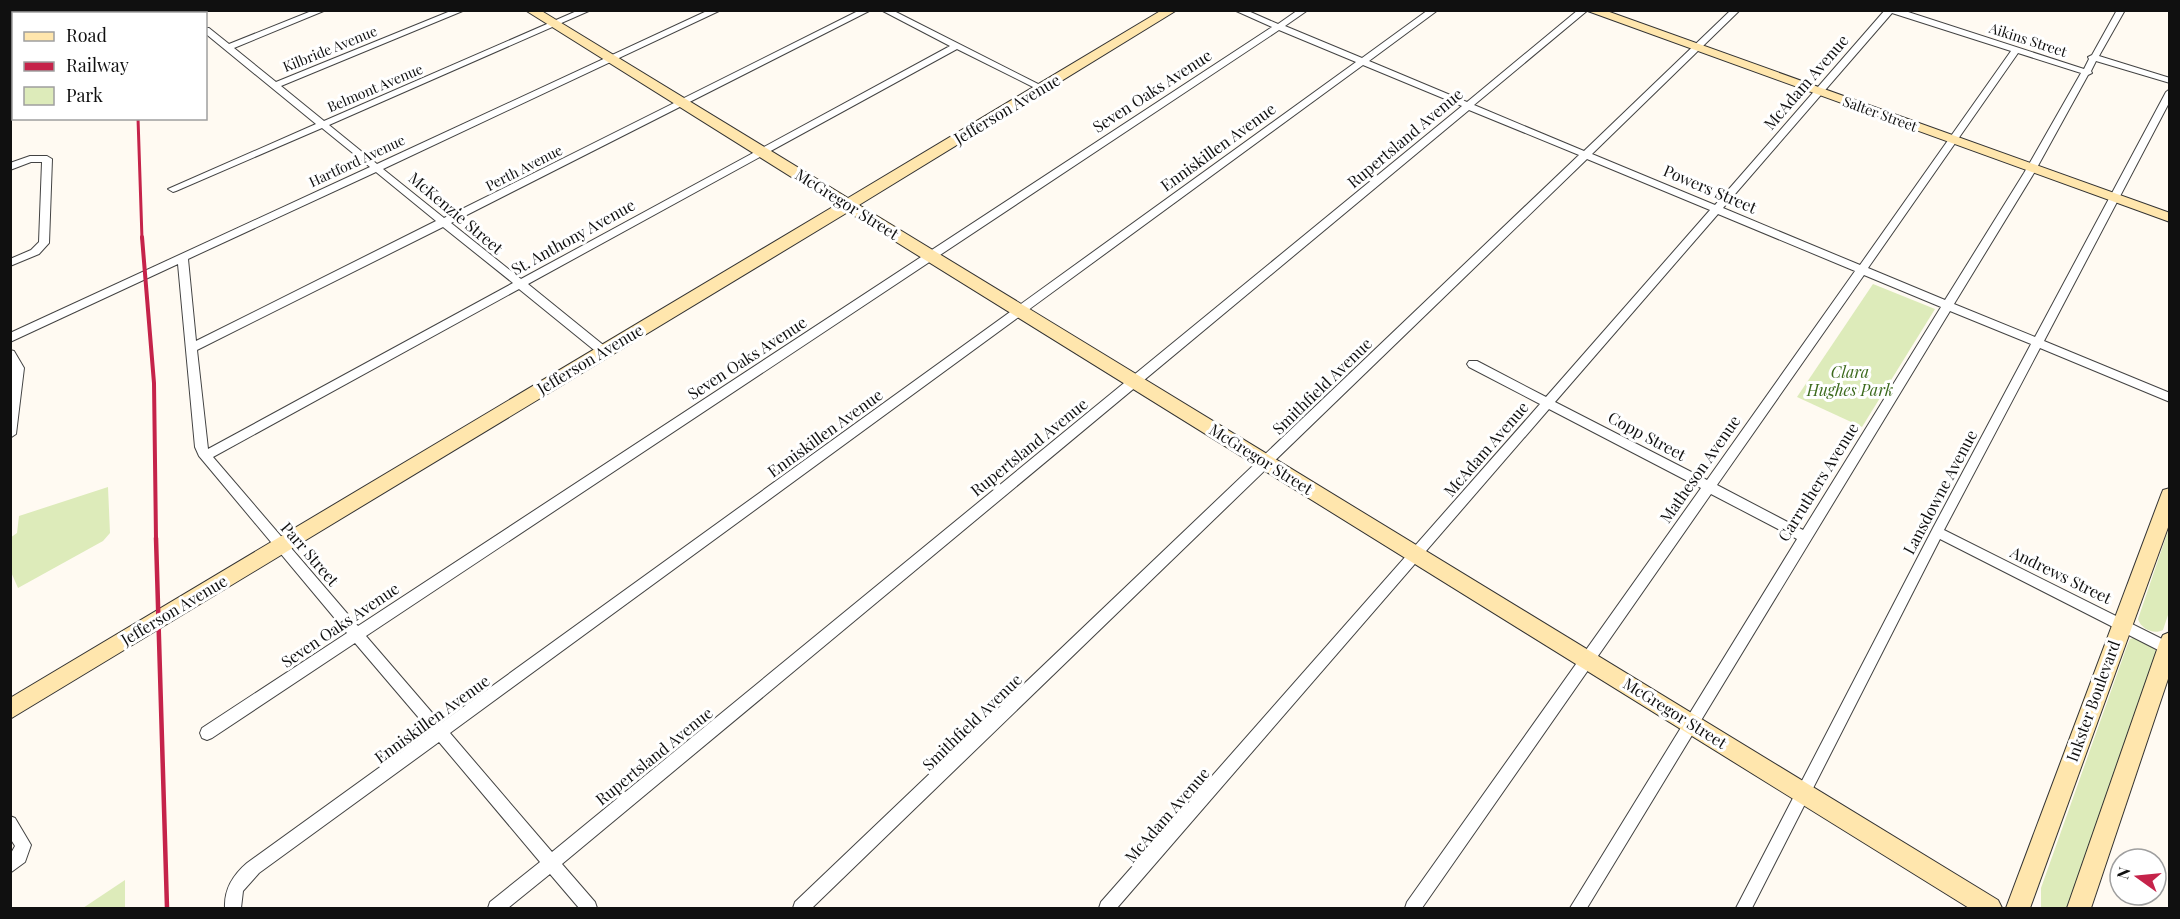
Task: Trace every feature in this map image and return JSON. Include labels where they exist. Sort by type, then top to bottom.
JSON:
[{"type":"main road","name":"McGregor Street","points":[[531,10],[1588,659],[1990,909]]},
{"type":"main road","name":"Jefferson Avenue","points":[[10,710],[1171,10]]},
{"type":"main road","name":"Salter Street","points":[[1591,10],[2169,218]]},
{"type":"main road","name":"Inkster Boulevard","points":[[2018,909],[2169,495]]},
{"type":"main road","points":[[2079,909],[2169,647]]},
{"type":"street","points":[[227,48],[322,10]]},
{"type":"street","name":"Kilbride Avenue","points":[[276,86],[461,10]]},
{"type":"street","name":"Belmont Avenue","points":[[173,189],[587,10]]},
{"type":"street","name":"Hartford Avenue","points":[[10,338],[717,10]]},
{"type":"street","name":"Perth Avenue","points":[[192,348],[867,10]]},
{"type":"street","points":[[885,10],[1042,88]]},
{"type":"street","name":"Powers Street","points":[[1238,10],[2169,398]]},
{"type":"street","name":"Seven Oaks Avenue","points":[[207,733],[1304,10]]},
{"type":"street","name":"Enniskillen Avenue","points":[[233,909],[232,895],[237,882],[1434,10]]},
{"type":"street","name":"Rupertsland Avenue","points":[[496,909],[1584,10]]},
{"type":"street","name":"Smithfield Avenue","points":[[801,909],[1736,10]]},
{"type":"street","name":"Aikins Street","points":[[1891,10],[2088,73]]},
{"type":"street","name":"McAdam Avenue","points":[[1107,909],[1891,10]]},
{"type":"street","name":"Carruthers Avenue","points":[[1578,909],[1948,306],[2088,73],[2092,57],[2121,10]]},
{"type":"street","name":"McKenzie Street","points":[[207,31],[603,351]]},
{"type":"street","name":"St. Anthony Avenue","points":[[206,456],[956,46]]},
{"type":"street","name":"Matheson Avenue","points":[[1413,909],[2016,50]]},
{"type":"street","points":[[2092,57],[2169,81]]},
{"type":"street","name":"Lansdowne Avenue","points":[[1744,909],[1937,532],[2169,92]]},
{"type":"street","points":[[10,167],[30,159],[47,159],[44,243],[35,252],[10,263]]},
{"type":"street","name":"Parr Street","points":[[183,258],[201,447],[206,456],[589,909]]},
{"type":"street","points":[[10,354],[18,368],[10,434]]},
{"type":"street","name":"Copp Street","points":[[1473,364],[1805,537]]},
{"type":"street","name":"Andrews Street","points":[[1937,532],[2169,647]]},
{"type":"street","points":[[10,823],[23,845],[20,857],[10,866]]},
{"type":"green space","name":"Clara Hughes Park","points":[[1873,284],[1935,309],[1862,427],[1797,397]]},
{"type":"green space","points":[[108,487],[110,533],[103,541],[18,588],[11,572],[10,538],[17,533],[19,516]]},
{"type":"green space","points":[[2169,528],[2169,612],[2163,630],[2152,631],[2142,626],[2138,619]]},
{"type":"green space","points":[[2136,637],[2154,647],[2157,654],[2099,815],[2069,908],[2041,908],[2041,888],[2127,646],[2130,639]]},
{"type":"green space","points":[[125,880],[125,908],[83,908]]},
{"type":"railway","points":[[138,120],[142,239]]},
{"type":"railway","points":[[142,237],[154,383],[156,539]]},
{"type":"railway","points":[[156,538],[167,908]]}]
